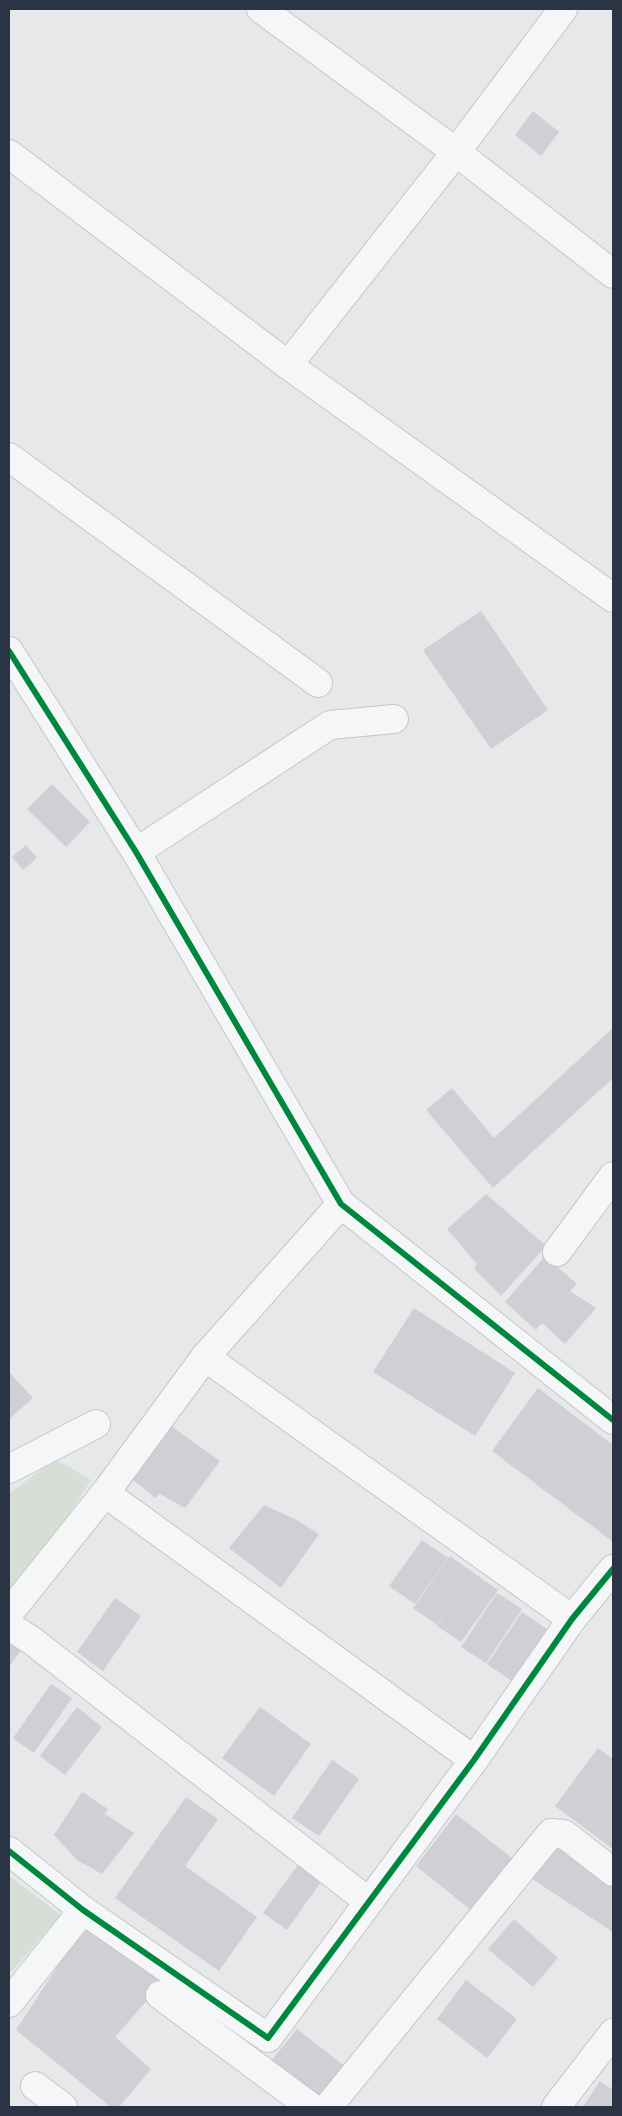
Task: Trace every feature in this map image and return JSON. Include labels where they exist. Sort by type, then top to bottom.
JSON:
[{"type":"street","points":[[260,9],[456,152],[613,274]]},
{"type":"street","points":[[288,365],[456,152],[563,9]]},
{"type":"street","points":[[9,154],[288,365],[613,598]]},
{"type":"street","points":[[9,457],[318,684]]},
{"type":"street","points":[[9,651],[136,852],[340,1204],[613,1420]]},
{"type":"street","points":[[136,852],[330,725],[394,719]]},
{"type":"street","points":[[557,1252],[613,1176]]},
{"type":"street","points":[[9,1613],[105,1493],[205,1357],[340,1204]]},
{"type":"street","points":[[205,1357],[572,1619]]},
{"type":"street","points":[[9,1469],[96,1424]]},
{"type":"street","points":[[105,1493],[474,1760]]},
{"type":"street","points":[[9,1851],[83,1910],[268,2038],[474,1760],[572,1619],[613,1569]]},
{"type":"street","points":[[9,1626],[31,1640],[369,1902]]},
{"type":"street","points":[[328,2107],[551,1833],[564,1834],[613,1872]]},
{"type":"street","points":[[9,2003],[83,1910]]},
{"type":"street","points":[[160,1995],[311,2107]]},
{"type":"street","points":[[556,2107],[613,2033]]},
{"type":"street","points":[[35,2086],[63,2107]]},
{"type":"shaded area","points":[[55,1459],[91,1480],[52,1541],[9,1598],[9,1494]]},
{"type":"shaded area","points":[[9,1876],[61,1915],[9,1974]]},
{"type":"building","points":[[533,111],[559,132],[541,156],[515,135]]},
{"type":"building","points":[[481,611],[548,710],[491,749],[423,650]]},
{"type":"building","points":[[52,784],[90,822],[66,847],[27,809]]},
{"type":"building","points":[[26,845],[37,858],[23,870],[12,857]]},
{"type":"building","points":[[613,1028],[613,1078],[493,1188],[426,1110],[452,1088],[494,1138]]},
{"type":"building","points":[[486,1194],[546,1246],[501,1296],[474,1269],[477,1264],[447,1229]]},
{"type":"building","points":[[545,1256],[577,1284],[570,1291],[596,1308],[565,1344],[542,1323],[536,1330],[505,1302]]},
{"type":"building","points":[[414,1308],[515,1373],[475,1436],[373,1372]]},
{"type":"building","points":[[9,1372],[33,1398],[9,1419]]},
{"type":"building","points":[[538,1388],[613,1445],[612,1541],[492,1451]]},
{"type":"building","points":[[164,1421],[220,1461],[185,1508],[160,1494],[155,1498],[126,1474]]},
{"type":"building","points":[[264,1505],[295,1519],[319,1534],[281,1588],[229,1548]]},
{"type":"building","points":[[422,1540],[448,1558],[415,1604],[389,1586]]},
{"type":"building","points":[[450,1556],[498,1590],[461,1642],[437,1626],[460,1594],[437,1625],[413,1608]]},
{"type":"building","points":[[497,1593],[522,1609],[486,1663],[461,1647]]},
{"type":"building","points":[[115,1598],[141,1616],[103,1671],[77,1652]]},
{"type":"building","points":[[522,1612],[553,1633],[517,1685],[487,1664]]},
{"type":"building","points":[[9,1642],[21,1650],[9,1667]]},
{"type":"building","points":[[51,1684],[72,1698],[34,1753],[13,1738]]},
{"type":"building","points":[[77,1707],[102,1727],[65,1775],[40,1756]]},
{"type":"building","points":[[260,1707],[311,1744],[274,1796],[222,1758]]},
{"type":"building","points":[[598,1748],[613,1759],[613,1849],[555,1806]]},
{"type":"building","points":[[332,1760],[359,1779],[319,1836],[292,1818]]},
{"type":"building","points":[[82,1792],[108,1809],[105,1814],[134,1833],[102,1874],[77,1860],[54,1835]]},
{"type":"building","points":[[186,1797],[218,1819],[185,1866],[257,1917],[219,1971],[115,1898]]},
{"type":"building","points":[[456,1814],[517,1862],[476,1914],[416,1866]]},
{"type":"building","points":[[554,1845],[613,1884],[613,1932],[532,1879]]},
{"type":"building","points":[[300,1862],[323,1879],[287,1930],[263,1913]]},
{"type":"building","points":[[514,1919],[558,1958],[533,1987],[488,1949]]},
{"type":"building","points":[[85,1924],[163,1982],[115,2037],[151,2069],[119,2107],[111,2107],[16,2030]]},
{"type":"building","points":[[466,1980],[517,2019],[487,2058],[437,2019]]},
{"type":"building","points":[[297,2029],[347,2068],[322,2101],[271,2061]]},
{"type":"building","points":[[600,2081],[613,2090],[613,2107],[583,2107]]},
{"type":"cycle path","points":[[9,651],[136,852],[341,1204],[613,1420]]},
{"type":"cycle path","points":[[9,1851],[83,1910],[268,2038],[474,1760],[572,1619],[613,1569]]}]
